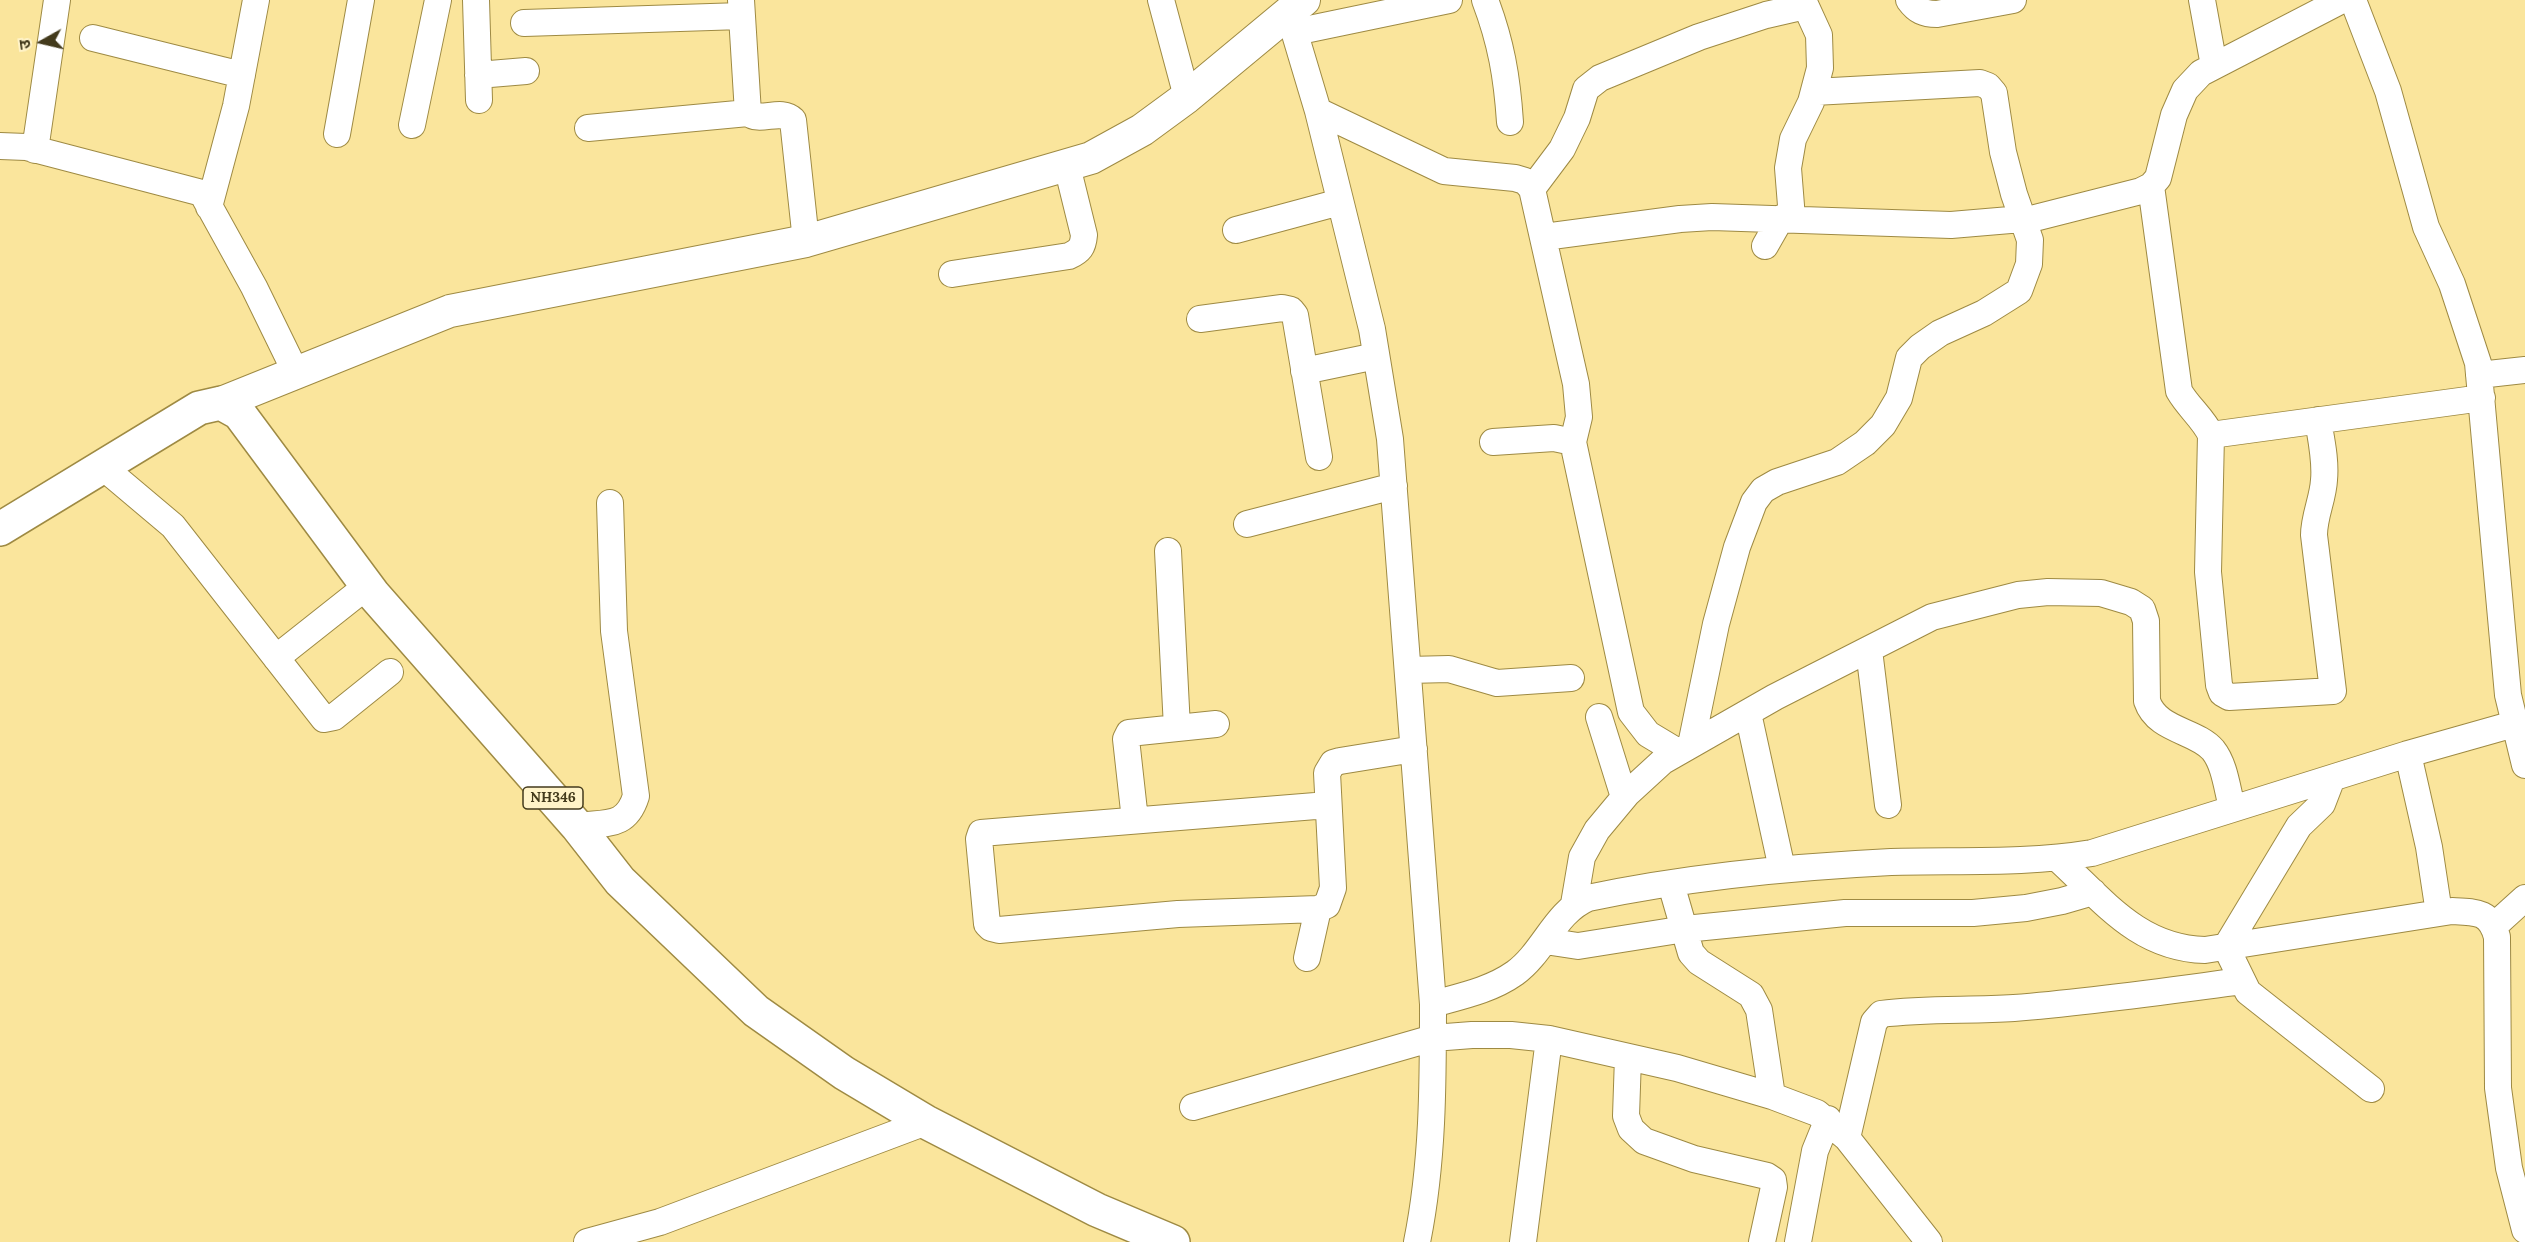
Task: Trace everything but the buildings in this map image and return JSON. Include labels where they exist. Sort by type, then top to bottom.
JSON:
[{"type":"highway","points":[[0,529],[199,408],[221,403]]},
{"type":"highway","name":"NH346","points":[[221,403],[239,413],[367,586],[577,826],[620,881],[756,1011],[844,1073],[926,1122],[1098,1210],[1173,1242]]},
{"type":"main road","points":[[221,403],[450,311],[806,241],[1091,158],[1118,146],[1142,130],[1296,15]]},
{"type":"street","points":[[35,150],[57,0]]},
{"type":"street","points":[[209,207],[242,75],[256,0]]},
{"type":"street","points":[[337,134],[361,0]]},
{"type":"street","points":[[412,125],[438,0]]},
{"type":"street","points":[[476,0],[479,87],[526,71]]},
{"type":"street","points":[[1161,0],[1187,97]]},
{"type":"street","points":[[1417,1242],[1424,1207],[1431,1129],[1433,1004],[1390,439],[1376,356],[1296,15],[1449,0]]},
{"type":"street","points":[[1485,0],[1498,35],[1507,78],[1510,122]]},
{"type":"street","points":[[1909,0],[1915,9],[1926,14],[2013,0]]},
{"type":"street","points":[[2202,0],[2214,66]]},
{"type":"street","points":[[1544,237],[1680,219],[1787,218],[1855,223],[1951,225],[2023,220],[2141,191],[2151,186],[2158,178],[2174,115],[2185,90],[2201,73],[2342,0]]},
{"type":"street","points":[[2354,0],[2388,91],[2426,228],[2452,284],[2468,328],[2480,386],[2508,695],[2519,725],[2525,765]]},
{"type":"street","points":[[1532,189],[1562,149],[1577,118],[1586,89],[1600,78],[1700,37],[1804,3],[1819,35],[1820,68],[1814,92],[1792,139],[1788,168],[1787,218],[1765,246]]},
{"type":"street","points":[[524,23],[741,8],[748,113]]},
{"type":"street","points":[[93,38],[242,75]]},
{"type":"street","points":[[1685,749],[1737,547],[1754,502],[1763,490],[1777,482],[1837,462],[1865,443],[1883,425],[1899,398],[1909,358],[1940,333],[1984,313],[2019,291],[2029,264],[2030,240],[2002,152],[1994,93],[1988,86],[1980,83],[1814,92]]},
{"type":"street","points":[[1318,111],[1444,171],[1515,178],[1525,181],[1532,189],[1576,384],[1579,417],[1573,442],[1631,712],[1648,734],[1685,749]]},
{"type":"street","points":[[588,128],[748,113],[753,117],[786,115],[793,120],[806,241]]},
{"type":"street","points":[[0,146],[35,150],[202,194],[254,287],[296,373]]},
{"type":"street","points":[[952,274],[1069,256],[1078,252],[1083,244],[1084,235],[1067,166]]},
{"type":"street","points":[[2151,186],[2179,391],[2187,405],[2206,425],[2211,435],[2208,572],[2219,685],[2222,693],[2229,696],[2333,691],[2314,535],[2314,520],[2324,482],[2325,466],[2318,420]]},
{"type":"street","points":[[1236,230],[1340,202]]},
{"type":"street","points":[[1200,319],[1282,308],[1291,310],[1295,315],[1319,457]]},
{"type":"street","points":[[1304,371],[1376,356]]},
{"type":"street","points":[[2211,435],[2318,420],[2480,386],[2525,370]]},
{"type":"street","points":[[1493,442],[1554,438],[1573,442]]},
{"type":"street","points":[[103,467],[173,526],[324,719],[334,717],[390,672]]},
{"type":"street","points":[[1247,524],[1394,486]]},
{"type":"street","points":[[577,826],[621,820],[632,810],[636,796],[614,631],[610,503]]},
{"type":"street","points":[[1168,551],[1177,728]]},
{"type":"street","points":[[276,658],[367,586]]},
{"type":"street","points":[[1433,1004],[1478,992],[1516,972],[1545,941],[1574,904],[1582,857],[1597,830],[1624,797],[1663,761],[1748,713],[1932,617],[2018,595],[2048,592],[2101,593],[2131,602],[2142,609],[2146,621],[2147,701],[2150,709],[2161,720],[2212,748],[2221,763],[2232,807]]},
{"type":"street","points":[[1869,650],[1888,805]]},
{"type":"street","points":[[1408,670],[1449,669],[1497,683],[1571,678]]},
{"type":"street","points":[[1748,713],[1782,869]]},
{"type":"street","points":[[1599,717],[1624,797]]},
{"type":"street","points":[[1134,820],[1126,736],[1131,732],[1216,724]]},
{"type":"street","points":[[1574,904],[1598,895],[1808,866],[1953,860],[2058,859],[2092,853],[2232,807],[2408,754],[2519,725]]},
{"type":"street","points":[[1328,805],[981,832],[979,839],[987,924],[999,930],[1178,914],[1318,909],[1328,905],[1333,888],[1327,773],[1333,763],[1414,749]]},
{"type":"street","points":[[2408,754],[2429,847],[2439,913]]},
{"type":"street","points":[[2226,947],[2299,826],[2322,804],[2332,778]]},
{"type":"street","points":[[2058,859],[2131,926],[2157,941],[2182,949],[2205,950],[2439,913],[2473,912],[2487,918],[2494,927],[2497,937],[2498,1089],[2509,1168],[2525,1230]]},
{"type":"street","points":[[1671,884],[1691,952],[1699,962],[1751,995],[1759,1010],[1772,1096]]},
{"type":"street","points":[[1545,941],[1578,946],[1684,929],[1845,913],[1984,912],[2044,905],[2093,892]]},
{"type":"street","points":[[2494,927],[2525,898]]},
{"type":"street","points":[[1306,958],[1318,909]]},
{"type":"street","points":[[2226,947],[2248,992],[2371,1089]]},
{"type":"street","points":[[1847,1138],[1874,1022],[1881,1014],[1972,1011],[2068,1004],[2242,981]]},
{"type":"street","points":[[1193,1107],[1433,1038],[1510,1035],[1549,1039],[1677,1068],[1772,1096],[1817,1113],[1828,1119],[1847,1138],[1929,1242]]},
{"type":"street","points":[[1523,1242],[1549,1039]]},
{"type":"street","points":[[1628,1057],[1626,1116],[1632,1129],[1644,1141],[1694,1159],[1767,1176],[1773,1180],[1774,1187],[1762,1242]]},
{"type":"street","points":[[1798,1242],[1815,1151],[1828,1119]]},
{"type":"street","points":[[587,1242],[658,1232],[926,1122]]}]
